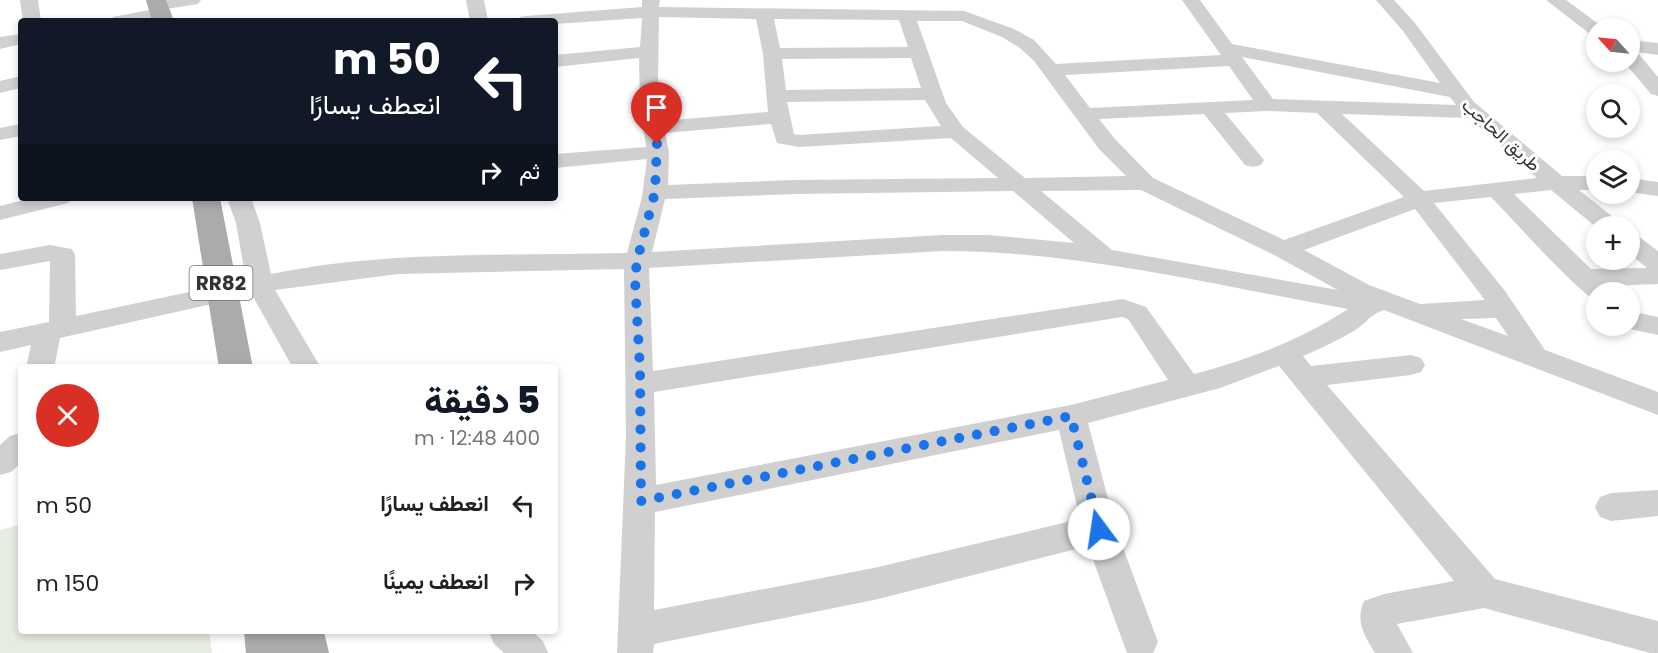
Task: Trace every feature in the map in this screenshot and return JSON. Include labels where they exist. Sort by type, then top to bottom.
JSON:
[{"type":"main road","name":"RR82","points":[[206,201],[235,364]]},
{"type":"main road","points":[[266,634],[270,653]]},
{"type":"main road","points":[[302,634],[306,653]]},
{"type":"street","points":[[29,0],[32,18]]},
{"type":"street","points":[[130,18],[192,0]]},
{"type":"street","points":[[475,0],[478,18]]},
{"type":"street","points":[[940,0],[964,16],[989,24],[1027,44],[1107,144],[1145,183],[1283,249],[1389,306],[1535,357],[1658,404]]},
{"type":"street","points":[[1191,0],[1267,105]]},
{"type":"street","name":"طريق الحاجب","points":[[1385,0],[1473,112],[1597,216]]},
{"type":"street","points":[[1555,0],[1586,23]]},
{"type":"street","points":[[551,18],[651,6],[907,17],[964,16]]},
{"type":"street","points":[[651,6],[648,52],[650,107],[656,140],[655,192],[637,261],[635,280],[640,384],[641,501],[635,642],[1099,529]]},
{"type":"street","points":[[753,9],[772,54],[779,117],[785,138],[791,141],[956,131]]},
{"type":"street","points":[[907,17],[932,94],[956,131],[1105,257]]},
{"type":"street","points":[[0,43],[18,40]]},
{"type":"street","points":[[1640,47],[1658,49]]},
{"type":"street","points":[[558,61],[648,52]]},
{"type":"street","points":[[772,54],[919,52]]},
{"type":"street","points":[[1050,70],[1229,54],[1455,92]]},
{"type":"street","points":[[1640,68],[1658,90]]},
{"type":"street","points":[[0,87],[18,83]]},
{"type":"street","points":[[778,96],[932,94]]},
{"type":"street","points":[[1084,114],[1267,105],[1473,112]]},
{"type":"street","points":[[1322,106],[1419,199],[1504,309],[1535,357]]},
{"type":"street","points":[[1210,108],[1253,160]]},
{"type":"street","points":[[558,160],[779,117]]},
{"type":"street","points":[[0,134],[18,131]]},
{"type":"street","points":[[655,192],[1145,183]]},
{"type":"street","points":[[1283,249],[1419,199],[1556,183],[1586,183]]},
{"type":"street","points":[[1640,187],[1658,189]]},
{"type":"street","points":[[1496,189],[1589,282]]},
{"type":"street","points":[[240,201],[248,223],[260,286],[305,364]]},
{"type":"street","points":[[1,216],[32,202]]},
{"type":"street","points":[[0,342],[308,276],[398,266],[637,261],[943,243],[1000,244],[1074,250],[1389,306],[1504,309]]},
{"type":"street","points":[[1640,250],[1658,264]]},
{"type":"street","points":[[0,262],[50,253],[63,255],[55,330],[42,364]]},
{"type":"street","points":[[1614,282],[1658,276]]},
{"type":"street","points":[[1294,365],[1356,316],[1389,306]]},
{"type":"street","points":[[640,384],[711,371],[1123,308],[1137,313],[1187,386]]},
{"type":"street","points":[[1640,322],[1658,326]]},
{"type":"street","points":[[1294,365],[1485,592]]},
{"type":"street","points":[[641,501],[1071,416],[1220,378],[1294,365],[1410,365]]},
{"type":"street","points":[[1071,416],[1099,529],[1140,642]]},
{"type":"street","points":[[0,463],[18,448]]},
{"type":"street","points":[[1611,507],[1658,503]]},
{"type":"street","points":[[1395,653],[1379,627],[1377,613],[1485,592],[1658,638]]},
{"type":"street","points":[[509,634],[530,653]]},
{"type":"shaded area","points":[[18,525],[18,634],[209,634],[212,653],[0,653],[0,530]]},
{"type":"route","points":[[657,144],[655,192],[637,261],[635,280],[640,368],[641,501],[1071,416],[1099,529]]}]
